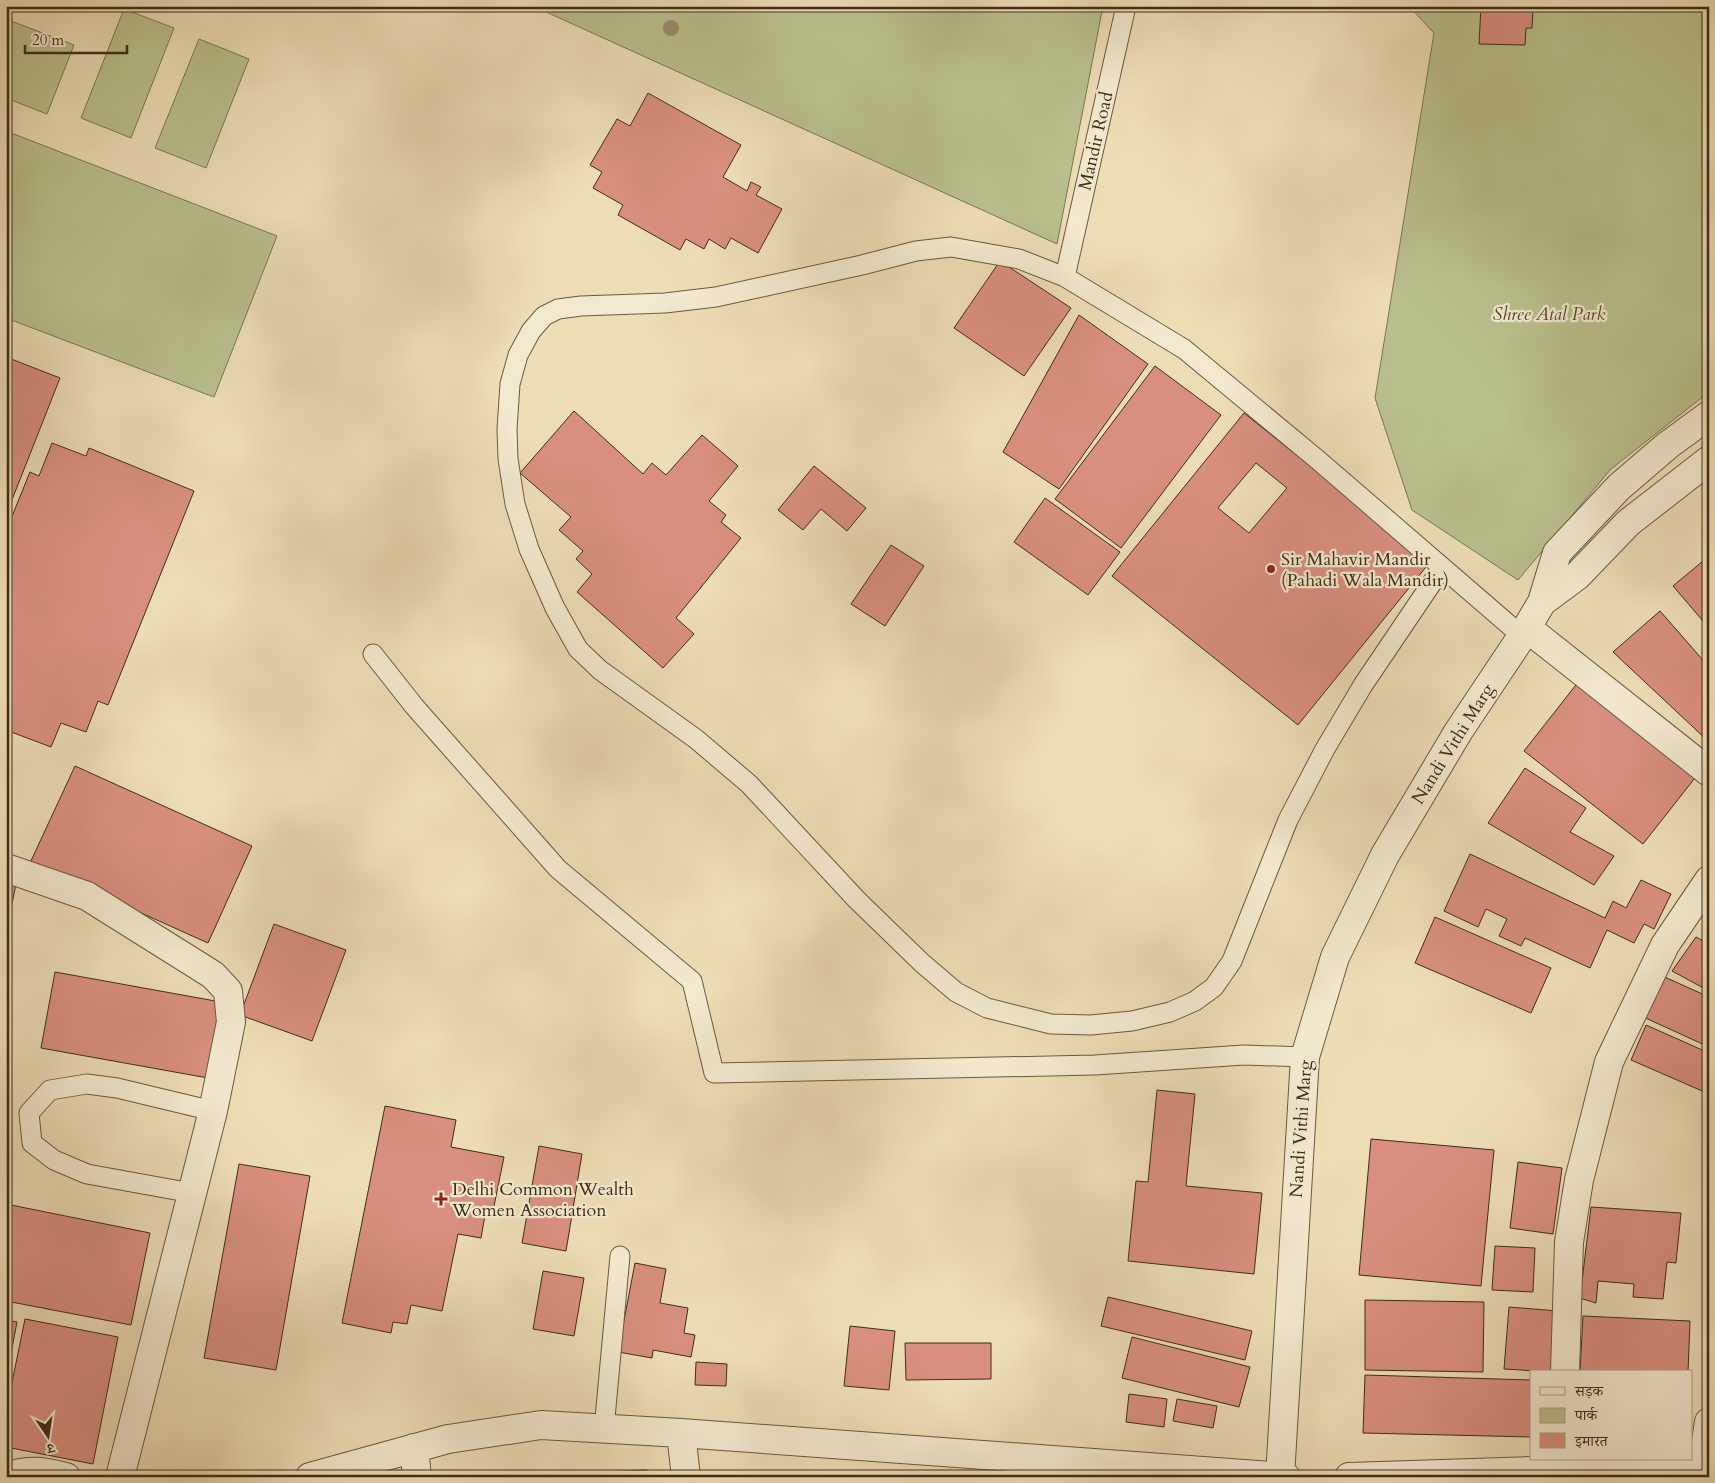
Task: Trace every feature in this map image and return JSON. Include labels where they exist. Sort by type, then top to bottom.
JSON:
[{"type":"street","name":"Nandi Vithi Marg","points":[[1280,1477],[1305,1057],[1334,957],[1385,856],[1458,732],[1525,632],[1542,602],[1557,553],[1619,486],[1668,445],[1709,416]]},
{"type":"street","name":"Nandi Vithi Marg","points":[[1542,602],[1577,576],[1628,523],[1709,460]]},
{"type":"street","points":[[1525,632],[1709,772]]},
{"type":"street","points":[[6,868],[88,896],[213,975],[228,990],[231,1022],[213,1111],[120,1477]]},
{"type":"street","points":[[1564,1370],[1569,1242],[1579,1180],[1608,1062],[1665,945],[1709,880]]},
{"type":"street","points":[[1348,1477],[1561,1465],[1705,1473],[1709,1422]]},
{"type":"street","points":[[310,1477],[448,1439],[541,1425],[681,1433],[1286,1477]]},
{"type":"street","points":[[681,1433],[686,1477]]},
{"type":"street","points":[[414,1448],[417,1477]]},
{"type":"street","points":[[7,1477],[41,1471],[66,1477]]},
{"type":"lane","name":"Mandir Road","points":[[1065,276],[1126,6]]},
{"type":"lane","points":[[1442,568],[1363,685],[1325,749],[1288,820],[1232,961],[1214,987],[1195,1001],[1170,1012],[1132,1021],[1091,1025],[1051,1024],[987,1008],[956,992],[922,963],[857,900],[749,784],[696,739],[600,670],[578,649],[555,608],[529,549],[515,504],[508,459],[507,429],[510,384],[518,355],[531,331],[544,316],[558,309],[582,306],[665,303],[716,296],[862,265],[916,251],[951,247],[1019,259],[1065,276],[1184,349],[1318,460],[1442,568],[1525,632]]},
{"type":"lane","points":[[372,654],[414,706],[558,869],[692,981],[714,1073],[1094,1065],[1244,1055],[1305,1057]]},
{"type":"lane","points":[[192,1193],[87,1174],[54,1160],[32,1143],[29,1113],[50,1090],[87,1084],[117,1088],[213,1111]]},
{"type":"lane","points":[[604,1429],[620,1256]]},
{"type":"green space","points":[[533,6],[1103,6],[1057,244]]},
{"type":"green space","name":"Shree Atal Park","points":[[1409,6],[1709,6],[1709,392],[1611,469],[1518,580],[1412,510],[1375,398],[1434,33]]},
{"type":"green space","points":[[124,9],[174,28],[131,138],[81,118]]},
{"type":"green space","points":[[6,19],[74,45],[47,114],[6,98]]},
{"type":"green space","points":[[199,39],[249,59],[206,168],[155,148]]},
{"type":"green space","points":[[6,131],[277,236],[214,397],[6,318]]},
{"type":"building","points":[[1481,6],[1526,6],[1526,9],[1533,10],[1532,28],[1526,28],[1525,45],[1479,44]]},
{"type":"building","points":[[648,93],[741,145],[723,177],[747,191],[751,182],[761,187],[756,195],[782,209],[758,253],[731,238],[725,249],[709,239],[704,249],[686,239],[680,250],[618,215],[623,205],[593,188],[602,172],[590,165],[617,119],[630,126]]},
{"type":"building","points":[[1000,261],[1071,308],[1024,376],[954,328]]},
{"type":"building","points":[[1079,315],[1148,364],[1059,489],[1003,452]]},
{"type":"building","points":[[6,357],[60,378],[6,515]]},
{"type":"building","points":[[1155,366],[1221,415],[1121,548],[1055,499]]},
{"type":"building","points":[[574,411],[643,474],[652,463],[666,475],[702,435],[738,466],[709,501],[726,515],[721,522],[741,538],[676,618],[694,634],[663,668],[577,592],[592,574],[576,559],[583,551],[559,530],[571,517],[520,473]]},
{"type":"building","name":"Sir Mahavir Mandir (Pahadi Wala Mandir)","points":[[1244,413],[1430,562],[1298,725],[1112,576]],"holes":[[[1256,463],[1287,488],[1249,533],[1218,508]]]},
{"type":"building","points":[[52,443],[86,456],[89,448],[194,491],[108,705],[98,701],[86,732],[61,723],[51,747],[6,730],[6,531],[30,472],[39,476]]},
{"type":"building","points":[[814,466],[866,508],[847,531],[821,509],[803,530],[778,510]]},
{"type":"building","points":[[1045,498],[1120,552],[1088,595],[1014,542]]},
{"type":"building","points":[[891,545],[924,566],[885,626],[851,604]]},
{"type":"building","points":[[1709,556],[1709,628],[1673,586]]},
{"type":"building","points":[[1660,611],[1709,667],[1709,742],[1613,652]]},
{"type":"building","points":[[1583,676],[1702,769],[1643,844],[1524,751]]},
{"type":"building","points":[[75,766],[252,846],[208,943],[30,863]]},
{"type":"building","points":[[1525,768],[1586,808],[1570,832],[1614,856],[1594,885],[1488,823]]},
{"type":"building","points":[[1470,854],[1605,918],[1613,901],[1626,908],[1641,880],[1671,894],[1654,929],[1644,924],[1634,943],[1607,930],[1590,968],[1525,938],[1521,946],[1499,936],[1507,919],[1486,909],[1478,927],[1444,911]]},
{"type":"building","points":[[6,872],[18,874],[6,934]]},
{"type":"building","points":[[1709,911],[1709,925],[1703,921]]},
{"type":"building","points":[[1435,917],[1551,968],[1531,1013],[1415,963]]},
{"type":"building","points":[[274,924],[346,950],[312,1041],[240,1015]]},
{"type":"building","points":[[1696,937],[1709,944],[1709,991],[1672,971]]},
{"type":"building","points":[[55,972],[221,1002],[208,1078],[41,1048]]},
{"type":"building","points":[[1658,974],[1709,997],[1709,1047],[1639,1015]]},
{"type":"building","points":[[1646,1025],[1709,1053],[1709,1094],[1631,1060]]},
{"type":"building","points":[[1157,1090],[1195,1094],[1186,1186],[1262,1193],[1254,1274],[1128,1261],[1136,1181],[1148,1182]]},
{"type":"building","points":[[385,1106],[456,1120],[451,1147],[504,1157],[492,1216],[485,1215],[481,1238],[458,1234],[442,1311],[411,1305],[407,1324],[393,1322],[391,1333],[342,1323]]},
{"type":"building","points":[[1371,1139],[1494,1150],[1481,1286],[1359,1275]]},
{"type":"building","points":[[539,1146],[582,1154],[566,1251],[522,1243]]},
{"type":"building","points":[[1518,1162],[1562,1168],[1553,1234],[1510,1228]]},
{"type":"building","points":[[239,1164],[310,1176],[276,1370],[204,1358]]},
{"type":"building","points":[[6,1204],[150,1233],[131,1325],[6,1301]]},
{"type":"building","points":[[1591,1207],[1681,1213],[1676,1263],[1667,1262],[1663,1299],[1633,1297],[1634,1284],[1598,1281],[1596,1303],[1580,1298]]},
{"type":"building","points":[[1495,1246],[1535,1248],[1533,1292],[1492,1290]]},
{"type":"building","points":[[635,1263],[666,1269],[660,1303],[688,1308],[684,1333],[695,1335],[691,1357],[653,1350],[652,1358],[618,1352]]},
{"type":"building","points":[[543,1271],[584,1278],[574,1336],[533,1329]]},
{"type":"building","points":[[1108,1297],[1252,1331],[1245,1360],[1101,1326]]},
{"type":"building","points":[[1365,1300],[1484,1302],[1483,1372],[1365,1370]]},
{"type":"building","points":[[1509,1307],[1558,1311],[1554,1370],[1504,1369]]},
{"type":"building","points":[[1583,1316],[1690,1321],[1688,1370],[1580,1370]]},
{"type":"building","points":[[25,1319],[118,1337],[93,1464],[6,1447],[6,1412]]},
{"type":"building","points":[[6,1320],[17,1322],[6,1380]]},
{"type":"building","points":[[850,1326],[895,1331],[889,1390],[844,1386]]},
{"type":"building","points":[[1132,1337],[1250,1367],[1239,1407],[1122,1378]]},
{"type":"building","points":[[905,1343],[991,1343],[991,1379],[906,1380]]},
{"type":"building","points":[[696,1362],[727,1364],[726,1386],[695,1385]]},
{"type":"building","points":[[1365,1375],[1530,1380],[1530,1437],[1363,1433]]},
{"type":"building","points":[[1129,1394],[1167,1399],[1164,1427],[1126,1422]]},
{"type":"building","points":[[1177,1399],[1217,1406],[1213,1428],[1173,1421]]},
{"type":"building","points":[[647,1470],[647,1477],[579,1477],[578,1473]]},
{"type":"place","name":"Sir Mahavir Mandir (Pahadi Wala Mandir)","points":[[1271,569]]},
{"type":"place","name":"Delhi Common Wealth Women Association","points":[[441,1199]]}]
